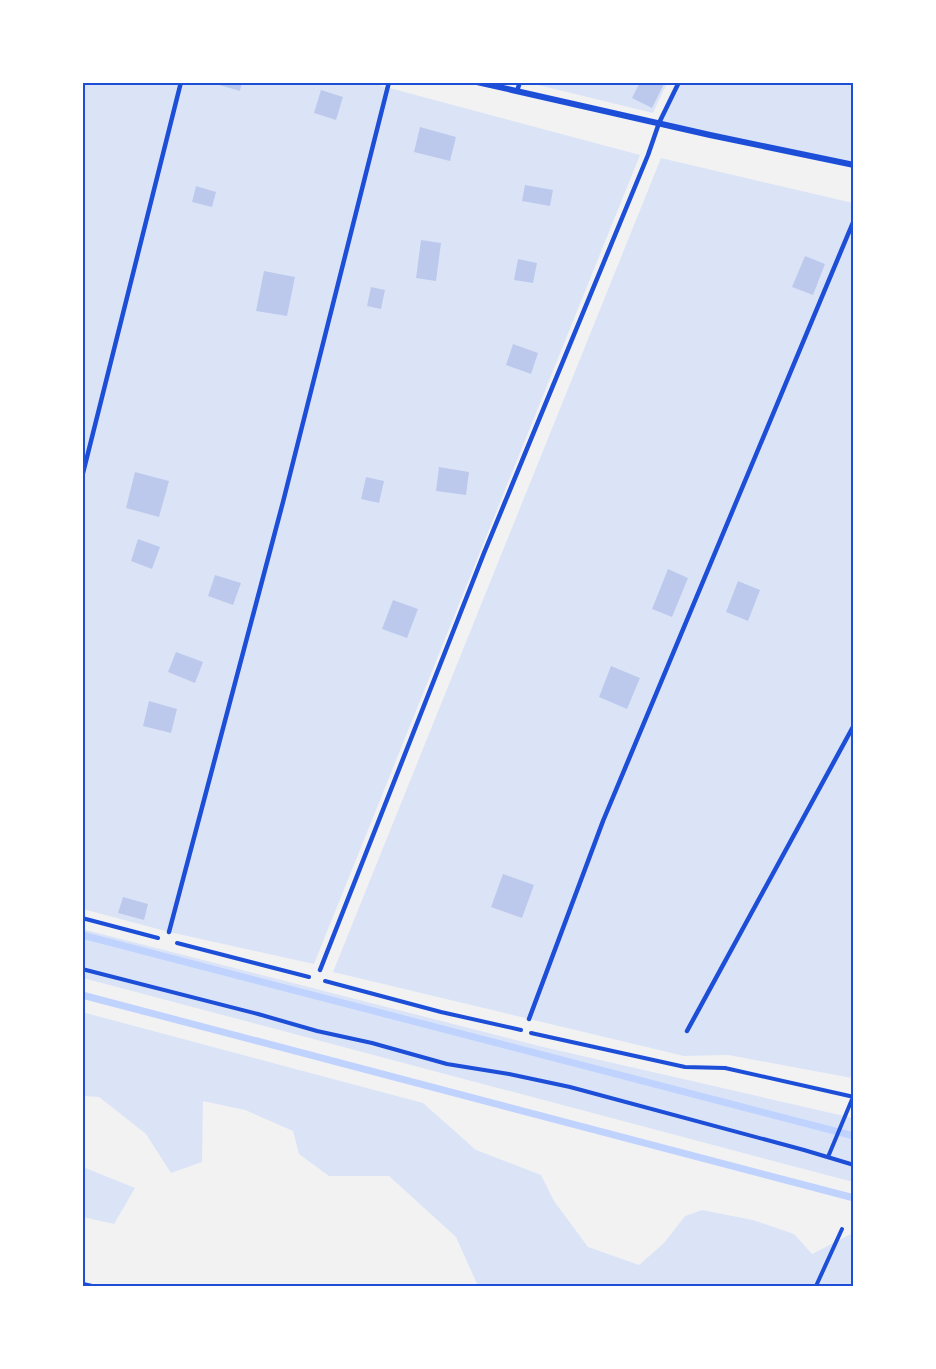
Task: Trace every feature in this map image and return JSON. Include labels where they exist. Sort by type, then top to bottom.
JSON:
[{"type":"street","points":[[477,82],[854,165]]},
{"type":"lane","points":[[82,477],[181,82]]},
{"type":"lane","points":[[169,932],[284,502],[389,82]]},
{"type":"lane","points":[[517,91],[520,82]]},
{"type":"lane","points":[[320,970],[484,553],[648,155],[659,123],[679,82]]},
{"type":"lane","points":[[529,1019],[603,821],[854,220]]},
{"type":"lane","points":[[687,1031],[854,725]]},
{"type":"lane","points":[[82,1284],[91,1287]]},
{"type":"path","points":[[82,918],[441,1012],[685,1067],[726,1068],[853,1097],[828,1157]]},
{"type":"path","points":[[82,969],[258,1014],[316,1032],[372,1043],[447,1064],[570,1087],[854,1165]]},
{"type":"path","points":[[816,1287],[842,1228]]},
{"type":"shaded area","points":[[82,83],[371,83],[640,155],[314,964],[169,932],[83,909]]},
{"type":"shaded area","points":[[530,83],[667,83],[653,113]]},
{"type":"shaded area","points":[[678,83],[853,83],[853,165],[659,123]]},
{"type":"shaded area","points":[[661,158],[853,203],[854,1073],[852,1078],[728,1055],[684,1056],[333,972]]},
{"type":"shaded area","points":[[82,929],[539,1046],[853,1118],[853,1182],[83,978]]},
{"type":"shaded area","points":[[82,1012],[423,1103],[476,1150],[541,1175],[554,1201],[588,1247],[639,1265],[664,1243],[685,1216],[702,1210],[753,1220],[794,1234],[812,1254],[853,1233],[853,1286],[478,1286],[456,1237],[389,1176],[329,1176],[299,1154],[293,1131],[245,1110],[203,1101],[202,1162],[171,1173],[146,1134],[99,1097],[83,1096]]},
{"type":"shaded area","points":[[83,1167],[135,1188],[114,1224],[83,1217]]},
{"type":"building","points":[[209,82],[242,82],[240,91]]},
{"type":"building","points":[[640,82],[665,82],[652,108],[632,98]]},
{"type":"building","points":[[321,90],[343,97],[336,120],[314,113]]},
{"type":"building","points":[[420,127],[456,137],[450,161],[414,152]]},
{"type":"building","points":[[525,185],[553,190],[550,206],[522,201]]},
{"type":"building","points":[[196,186],[216,192],[212,207],[192,202]]},
{"type":"building","points":[[421,240],[441,243],[436,281],[416,278]]},
{"type":"building","points":[[805,256],[825,264],[813,295],[792,287]]},
{"type":"building","points":[[518,259],[537,263],[533,283],[514,280]]},
{"type":"building","points":[[264,271],[295,277],[287,316],[256,311]]},
{"type":"building","points":[[371,287],[385,290],[381,309],[367,306]]},
{"type":"building","points":[[513,344],[538,353],[531,374],[506,365]]},
{"type":"building","points":[[439,467],[469,472],[466,495],[436,491]]},
{"type":"building","points":[[135,472],[169,481],[159,517],[126,508]]},
{"type":"building","points":[[366,477],[384,481],[379,503],[361,499]]},
{"type":"building","points":[[138,539],[160,547],[152,569],[131,561]]},
{"type":"building","points":[[668,569],[688,578],[672,617],[652,609]]},
{"type":"building","points":[[215,575],[241,583],[233,605],[208,596]]},
{"type":"building","points":[[738,581],[760,590],[748,621],[726,612]]},
{"type":"building","points":[[393,600],[418,609],[407,638],[382,629]]},
{"type":"building","points":[[176,652],[203,662],[195,683],[168,672]]},
{"type":"building","points":[[611,666],[640,678],[627,709],[599,697]]},
{"type":"building","points":[[149,701],[177,709],[171,733],[143,726]]},
{"type":"building","points":[[503,874],[534,885],[522,918],[491,907]]},
{"type":"building","points":[[123,897],[148,904],[144,920],[118,913]]},
{"type":"waterway","points":[[82,935],[854,1136]]},
{"type":"waterway","points":[[82,995],[854,1198]]}]
